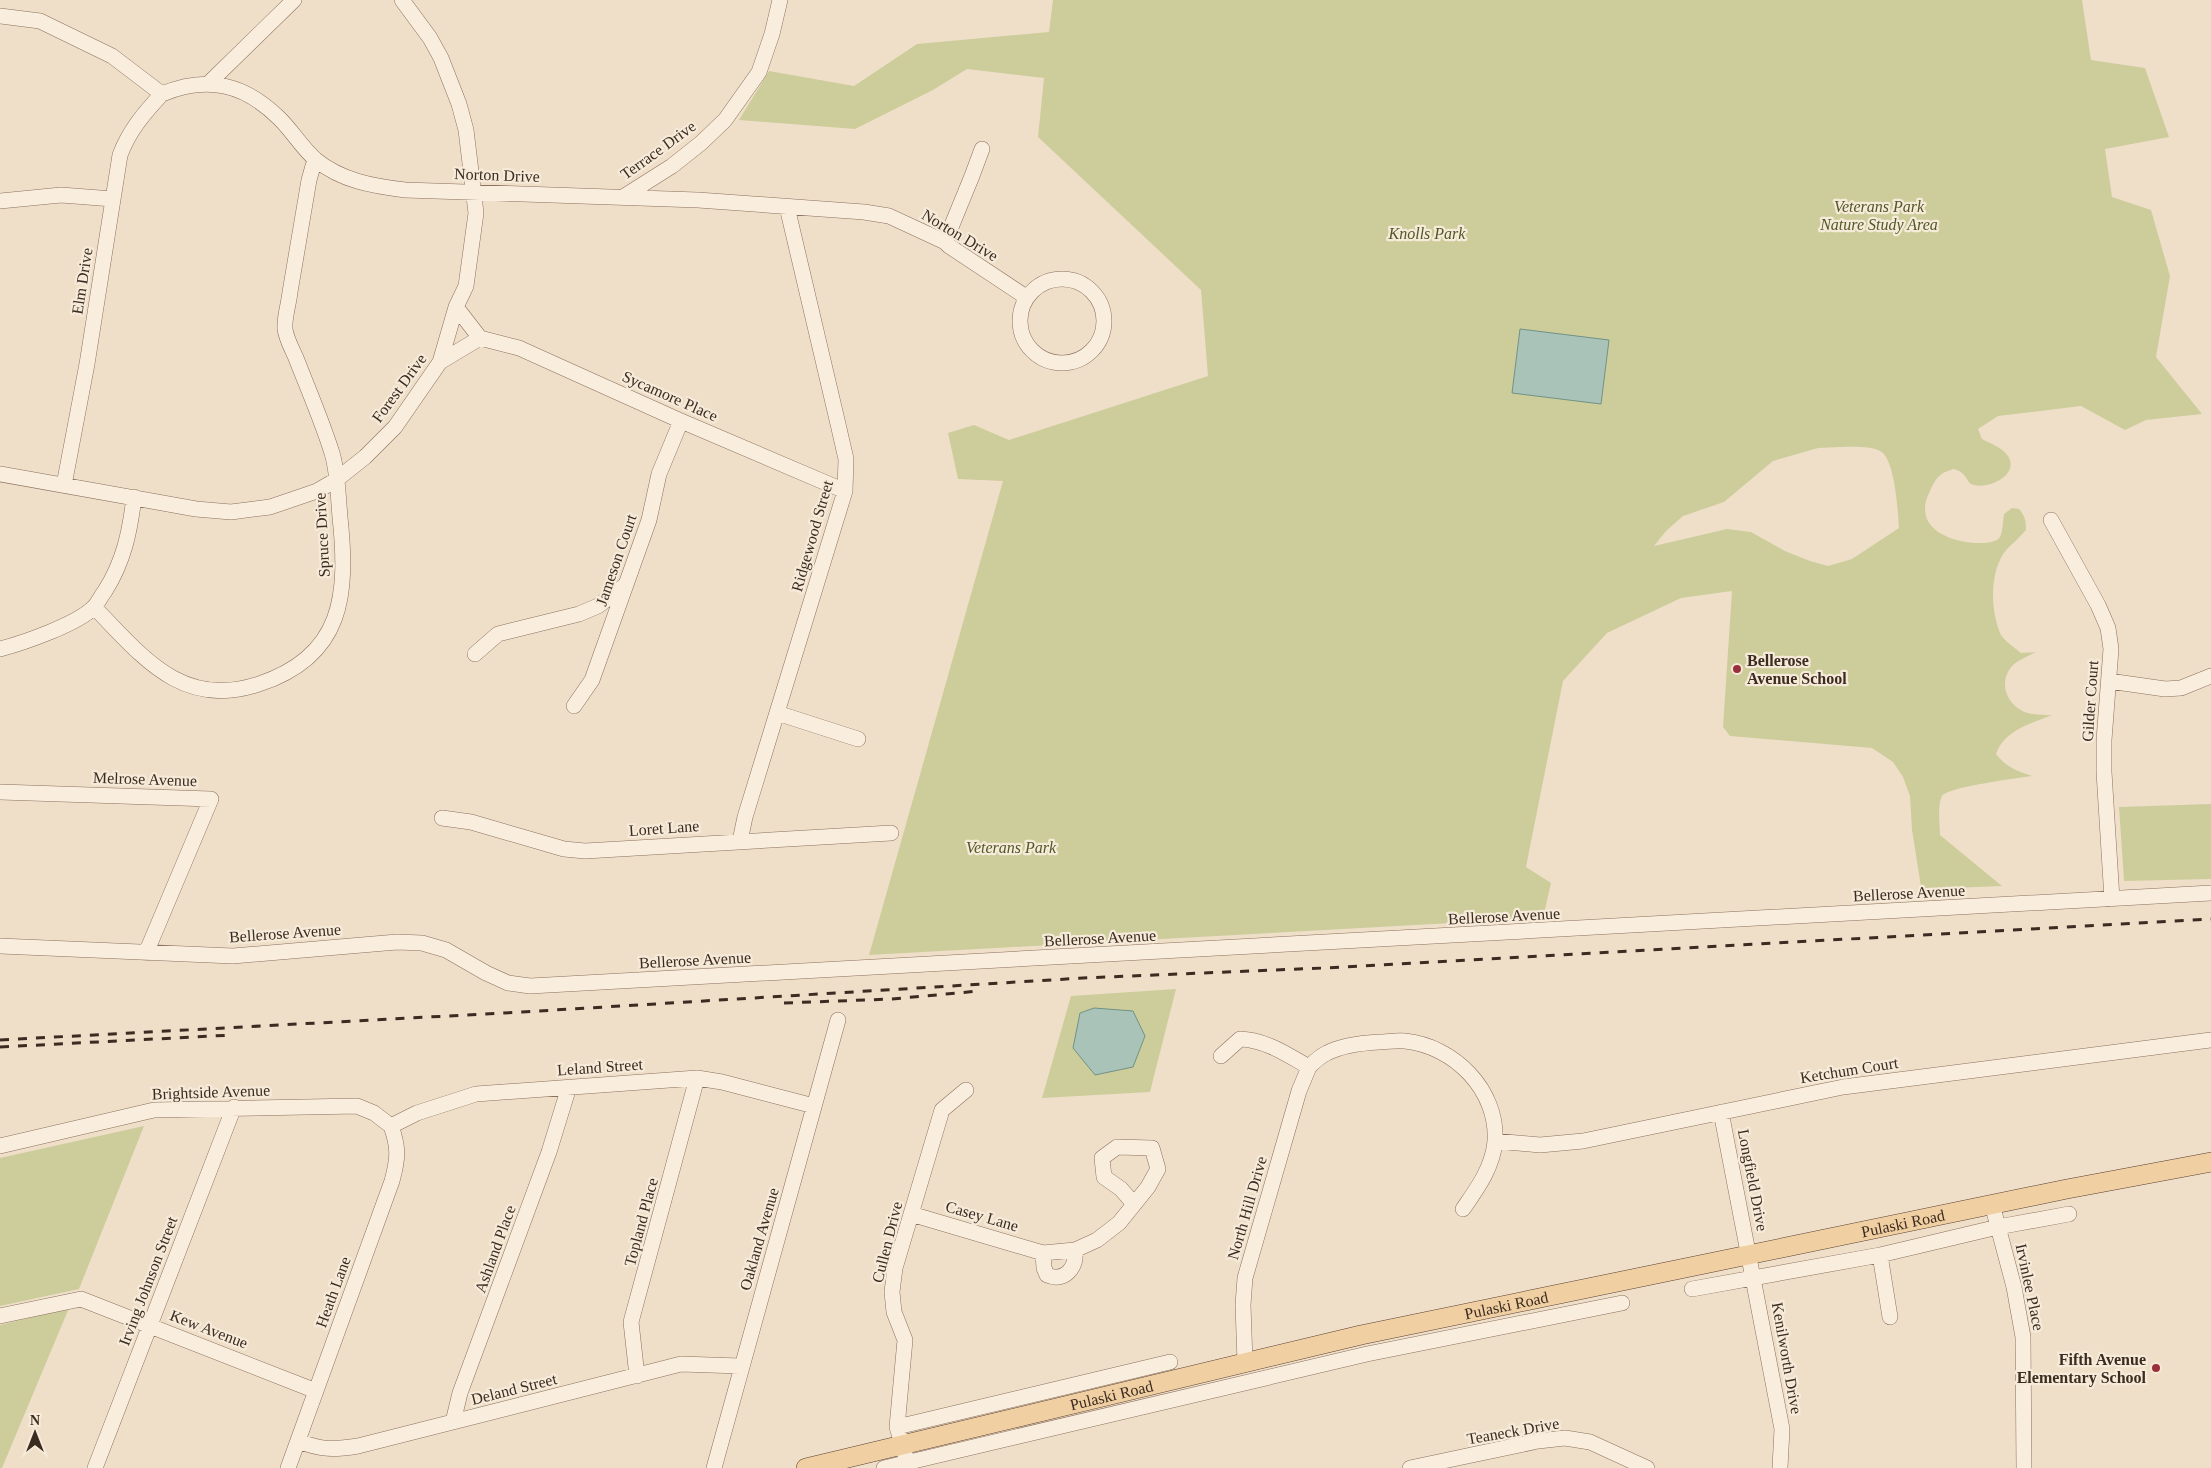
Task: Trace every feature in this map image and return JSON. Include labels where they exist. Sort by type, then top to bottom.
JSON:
[{"type":"main road","name":"Pulaski Road","points":[[806,1468],[900,1436],[1245,1362],[1361,1335],[1992,1204],[2211,1162]]},
{"type":"street","points":[[209,83],[294,0]]},
{"type":"street","name":"Forest Drive","points":[[0,474],[196,508],[231,512],[270,507],[297,499],[336,480],[395,428],[440,362],[456,307],[466,286],[476,212],[466,130],[449,77],[430,38],[402,0]]},
{"type":"street","name":"Terrace Drive","points":[[622,197],[672,166],[701,143],[725,120],[759,72],[772,34],[780,0]]},
{"type":"street","points":[[0,16],[40,21],[112,56],[162,94]]},
{"type":"street","name":"Norton Drive","points":[[162,94],[178,87],[209,83],[232,87],[266,106],[281,120],[315,159],[352,180],[375,186],[474,192],[622,197],[846,210],[888,216],[944,242],[1026,297]]},
{"type":"street","name":"Elm Drive","points":[[64,485],[87,364],[120,155],[126,139],[143,114],[162,94]]},
{"type":"street","points":[[944,242],[982,149]]},
{"type":"street","name":"Spruce Drive","points":[[94,607],[151,665],[165,675],[208,690],[247,689],[292,671],[313,654],[328,635],[338,611],[343,578],[342,540],[336,480],[332,454],[285,330],[307,189],[315,159]]},
{"type":"street","points":[[0,201],[61,195],[86,195],[113,199]]},
{"type":"street","name":"Ridgewood Street","points":[[740,841],[845,491],[846,459],[786,207]]},
{"type":"street","points":[[1064,279],[1079,282],[1091,290],[1100,302],[1104,316],[1103,331],[1097,344],[1088,354],[1070,362],[1050,362],[1038,356],[1028,347],[1022,335],[1019,322],[1021,309],[1026,297],[1037,287],[1050,280],[1064,279]]},
{"type":"street","points":[[440,362],[480,338],[456,307]]},
{"type":"street","name":"Sycamore Place","points":[[480,338],[519,348],[845,491]]},
{"type":"street","name":"Jameson Court","points":[[574,706],[592,680],[649,520],[659,474],[682,421]]},
{"type":"street","points":[[0,649],[73,621],[94,607],[116,573],[126,547],[134,497]]},
{"type":"street","name":"Gilder Court","points":[[2051,520],[2108,628],[2111,649],[2104,740],[2104,772],[2112,899]]},
{"type":"street","points":[[475,654],[498,634],[579,614],[598,606],[624,586]]},
{"type":"street","points":[[2109,681],[2165,689],[2182,688],[2211,676]]},
{"type":"street","points":[[778,713],[858,739]]},
{"type":"street","name":"Melrose Avenue","points":[[0,792],[211,799],[146,953]]},
{"type":"street","name":"Loret Lane","points":[[442,818],[471,822],[564,849],[585,851],[891,833]]},
{"type":"street","name":"Bellerose Avenue","points":[[0,946],[233,956],[397,942],[422,943],[446,950],[486,973],[508,983],[530,986],[2211,892]]},
{"type":"street","name":"Oakland Avenue","points":[[714,1468],[740,1366],[838,1020]]},
{"type":"street","points":[[1221,1056],[1240,1039],[1255,1040],[1273,1046],[1309,1067],[1327,1053],[1351,1045],[1405,1041],[1431,1047],[1449,1055],[1476,1080],[1484,1093],[1490,1108],[1495,1141],[1492,1157],[1481,1184],[1463,1209]]},
{"type":"street","name":"Ketchum Court","points":[[1495,1141],[1540,1145],[1583,1141],[1843,1087],[2211,1040]]},
{"type":"street","name":"North Hill Drive","points":[[1245,1362],[1243,1305],[1245,1278],[1299,1091],[1309,1067]]},
{"type":"street","name":"Leland Street","points":[[391,1126],[417,1113],[476,1094],[698,1078],[722,1082],[814,1106]]},
{"type":"street","name":"Topland Place","points":[[637,1376],[632,1322],[698,1078]]},
{"type":"street","name":"Ashland Place","points":[[453,1422],[460,1393],[549,1152],[569,1087]]},
{"type":"street","name":"Cullen Drive","points":[[900,1436],[904,1340],[894,1312],[892,1292],[896,1268],[942,1110],[966,1090]]},
{"type":"street","name":"Brightside Avenue","points":[[0,1146],[154,1110],[357,1106],[374,1113],[391,1126]]},
{"type":"street","name":"Irving Johnson Street","points":[[95,1468],[234,1107]]},
{"type":"street","name":"Longfield Drive","points":[[1721,1112],[1750,1254]]},
{"type":"street","name":"Heath Lane","points":[[288,1468],[392,1181],[398,1158],[396,1141],[391,1126]]},
{"type":"street","name":"Casey Lane","points":[[911,1214],[1043,1253],[1075,1250],[1097,1240],[1119,1223],[1134,1204]]},
{"type":"street","name":"Irvinlee Place","points":[[1992,1204],[2014,1286],[2023,1337],[2024,1468]]},
{"type":"street","points":[[1692,1289],[1880,1255],[1998,1227],[2069,1214]]},
{"type":"street","points":[[1043,1253],[1045,1272],[1047,1275],[1055,1278],[1062,1277],[1072,1269],[1076,1257],[1075,1250]]},
{"type":"street","name":"Kenilworth Drive","points":[[1750,1254],[1782,1429],[1780,1468]]},
{"type":"street","points":[[1880,1255],[1890,1318]]},
{"type":"street","points":[[1560,1294],[1564,1314]]},
{"type":"street","name":"Kew Avenue","points":[[0,1316],[81,1299],[316,1390]]},
{"type":"street","points":[[884,1468],[909,1465],[1367,1354],[1622,1303]]},
{"type":"street","points":[[1361,1335],[1367,1354]]},
{"type":"street","points":[[909,1465],[900,1436],[1170,1362]]},
{"type":"street","name":"Deland Street","points":[[298,1441],[319,1449],[335,1450],[682,1364],[740,1366]]},
{"type":"street","name":"Teaneck Drive","points":[[1410,1468],[1538,1441],[1565,1438],[1590,1442],[1646,1468]]},
{"type":"green space","points":[[1053,0],[2082,0],[2091,60],[2145,68],[2169,137],[2105,149],[2112,197],[2151,210],[2170,276],[2156,357],[2202,414],[2146,420],[2125,430],[2081,406],[1998,416],[1978,429],[1982,439],[2000,448],[2008,456],[2011,463],[2006,475],[1995,483],[1980,486],[1970,484],[1962,473],[1954,469],[1945,472],[1939,477],[1930,491],[1925,508],[1929,522],[1938,532],[1952,539],[1982,543],[1994,541],[2001,535],[2004,514],[2012,508],[2019,509],[2025,521],[2026,530],[2007,549],[1997,568],[1994,579],[1993,603],[2001,635],[2021,653],[2036,652],[2014,664],[2008,673],[2005,687],[2010,700],[2015,706],[2028,713],[2052,715],[2012,733],[2005,739],[1996,754],[2012,768],[2032,776],[1957,789],[1942,796],[1939,810],[1940,835],[2002,886],[1927,889],[1921,887],[1912,830],[1910,796],[1903,777],[1893,762],[1872,748],[1730,736],[1723,727],[1732,591],[1681,598],[1607,633],[1563,681],[1526,867],[1551,883],[1543,918],[869,955],[1003,481],[958,479],[948,433],[974,425],[1009,440],[1208,376],[1201,290],[1038,137],[1044,78],[967,69],[933,90],[855,129],[739,120],[769,71],[854,86],[917,44],[1049,32]],"holes":[[[1859,447],[1880,451],[1885,456],[1892,474],[1897,498],[1899,528],[1852,559],[1828,566],[1785,551],[1751,532],[1727,529],[1654,546],[1666,531],[1683,516],[1724,502],[1773,461],[1818,448]]]},
{"type":"green space","points":[[2211,804],[2211,879],[2124,881],[2119,807]]},
{"type":"green space","points":[[1176,989],[1150,1092],[1042,1098],[1071,996]]},
{"type":"green space","points":[[144,1126],[79,1289],[0,1306],[0,1158]]},
{"type":"green space","points":[[69,1308],[2,1468],[0,1468],[0,1325]]},
{"type":"shaded area","points":[[1520,329],[1609,340],[1601,404],[1512,393]]},
{"type":"shaded area","points":[[1094,1008],[1133,1011],[1145,1036],[1133,1067],[1095,1075],[1073,1048],[1080,1013]]},
{"type":"railway","points":[[0,1040],[522,1012],[1083,978],[1324,968],[2211,919]]},
{"type":"railway","points":[[784,1003],[892,999],[979,991]]},
{"type":"railway","points":[[0,1047],[232,1035]]},
{"type":"place","name":"Bellerose Avenue School","points":[[1737,669]]},
{"type":"place","name":"Fifth Avenue Elementary School","points":[[2156,1368]]},
{"type":"park label","name":"Veterans Park Nature Study Area","points":[[1879,215]]},
{"type":"park label","name":"Knolls Park","points":[[1427,233]]},
{"type":"park label","name":"Veterans Park","points":[[1011,847]]}]
